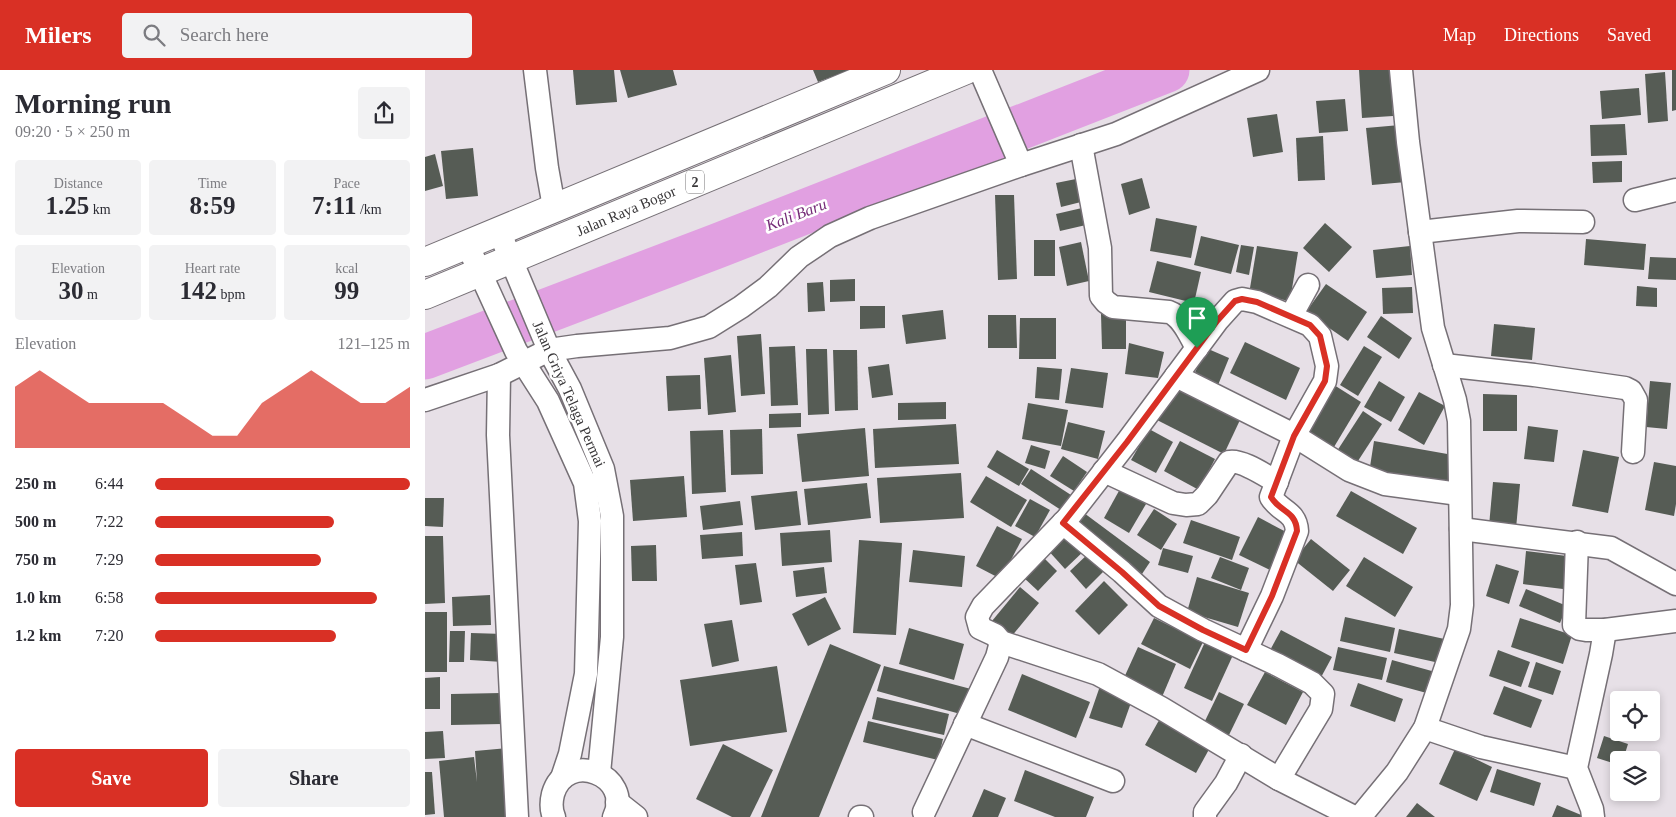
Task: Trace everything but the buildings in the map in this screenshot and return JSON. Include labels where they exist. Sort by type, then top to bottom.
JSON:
[{"type":"highway","name":"Jalan Raya Bogor","points":[[425,262],[886,70]]},
{"type":"highway","name":"Jalan Raya Bogor","points":[[425,295],[484,280],[977,74]]},
{"type":"street","points":[[535,70],[547,168],[555,207]]},
{"type":"street","points":[[425,400],[499,375],[520,356],[546,342],[577,346],[670,338],[709,328],[768,287],[799,257],[829,236],[1018,159],[1081,145],[1116,134],[1258,70]]},
{"type":"street","points":[[1360,817],[1397,772],[1425,728],[1459,630],[1462,605],[1459,421],[1455,400],[1433,328],[1408,142],[1401,70]]},
{"type":"street","points":[[977,74],[1018,159]]},
{"type":"street","points":[[1081,145],[1099,248],[1101,296],[1113,307],[1175,314],[1197,348]]},
{"type":"street","points":[[1635,200],[1676,190]]},
{"type":"street","points":[[1420,232],[1518,221],[1583,222]]},
{"type":"street","name":"Jalan Griya Telaga Permai","points":[[499,230],[546,342],[570,389],[603,470],[612,516],[612,637],[599,773]]},
{"type":"street","name":"Jalan Griya Telaga Permai","points":[[467,244],[520,356],[548,400],[585,483],[590,522],[586,674],[570,754],[562,778],[555,788],[551,801],[555,817]]},
{"type":"street","points":[[1291,316],[1308,285]]},
{"type":"street","points":[[1246,650],[1272,596],[1297,531],[1297,524],[1293,517],[1271,497],[1294,436],[1325,381],[1327,366],[1320,336],[1310,325],[1257,302],[1242,299],[1235,301],[1217,321],[1177,376],[1063,523],[983,606],[977,617],[980,628],[995,635],[1001,642],[1098,674],[1241,755],[1279,779],[1354,817]]},
{"type":"street","points":[[1444,365],[1625,388],[1631,391],[1636,400],[1633,452]]},
{"type":"street","points":[[499,375],[498,435],[517,817]]},
{"type":"street","points":[[1177,376],[1294,436],[1349,470],[1385,484],[1459,494]]},
{"type":"street","points":[[548,400],[570,389]]},
{"type":"street","points":[[1104,471],[1173,504],[1186,505],[1198,504],[1203,500],[1229,462],[1233,461],[1246,465],[1277,482]]},
{"type":"street","points":[[1063,523],[1122,572],[1159,606],[1203,630],[1312,683],[1323,694],[1321,709],[1279,779]]},
{"type":"street","points":[[1461,529],[1577,542],[1611,548],[1676,584]]},
{"type":"street","points":[[1577,542],[1575,625],[1580,629],[1605,630],[1676,621]]},
{"type":"street","points":[[1593,817],[1592,809],[1576,768],[1605,630]]},
{"type":"street","points":[[924,812],[997,658],[1001,642]]},
{"type":"street","points":[[965,724],[1113,780]]},
{"type":"street","points":[[1425,728],[1481,747],[1576,768]]},
{"type":"street","points":[[1205,817],[1205,812],[1226,782],[1241,755]]},
{"type":"street","points":[[562,778],[574,772],[587,770],[599,773],[609,780],[615,790],[616,810],[636,817]]},
{"type":"waterway","name":"Kali Baru","points":[[425,357],[717,246],[1167,70]]},
{"type":"route","points":[[1242,299],[1257,302],[1310,325],[1320,336],[1327,366],[1325,381],[1294,436],[1271,497],[1273,501],[1293,517],[1297,524],[1297,531],[1272,596],[1246,650],[1203,630],[1159,606],[1122,572],[1063,523],[1127,442],[1197,348],[1229,307],[1235,301],[1242,299]]}]
